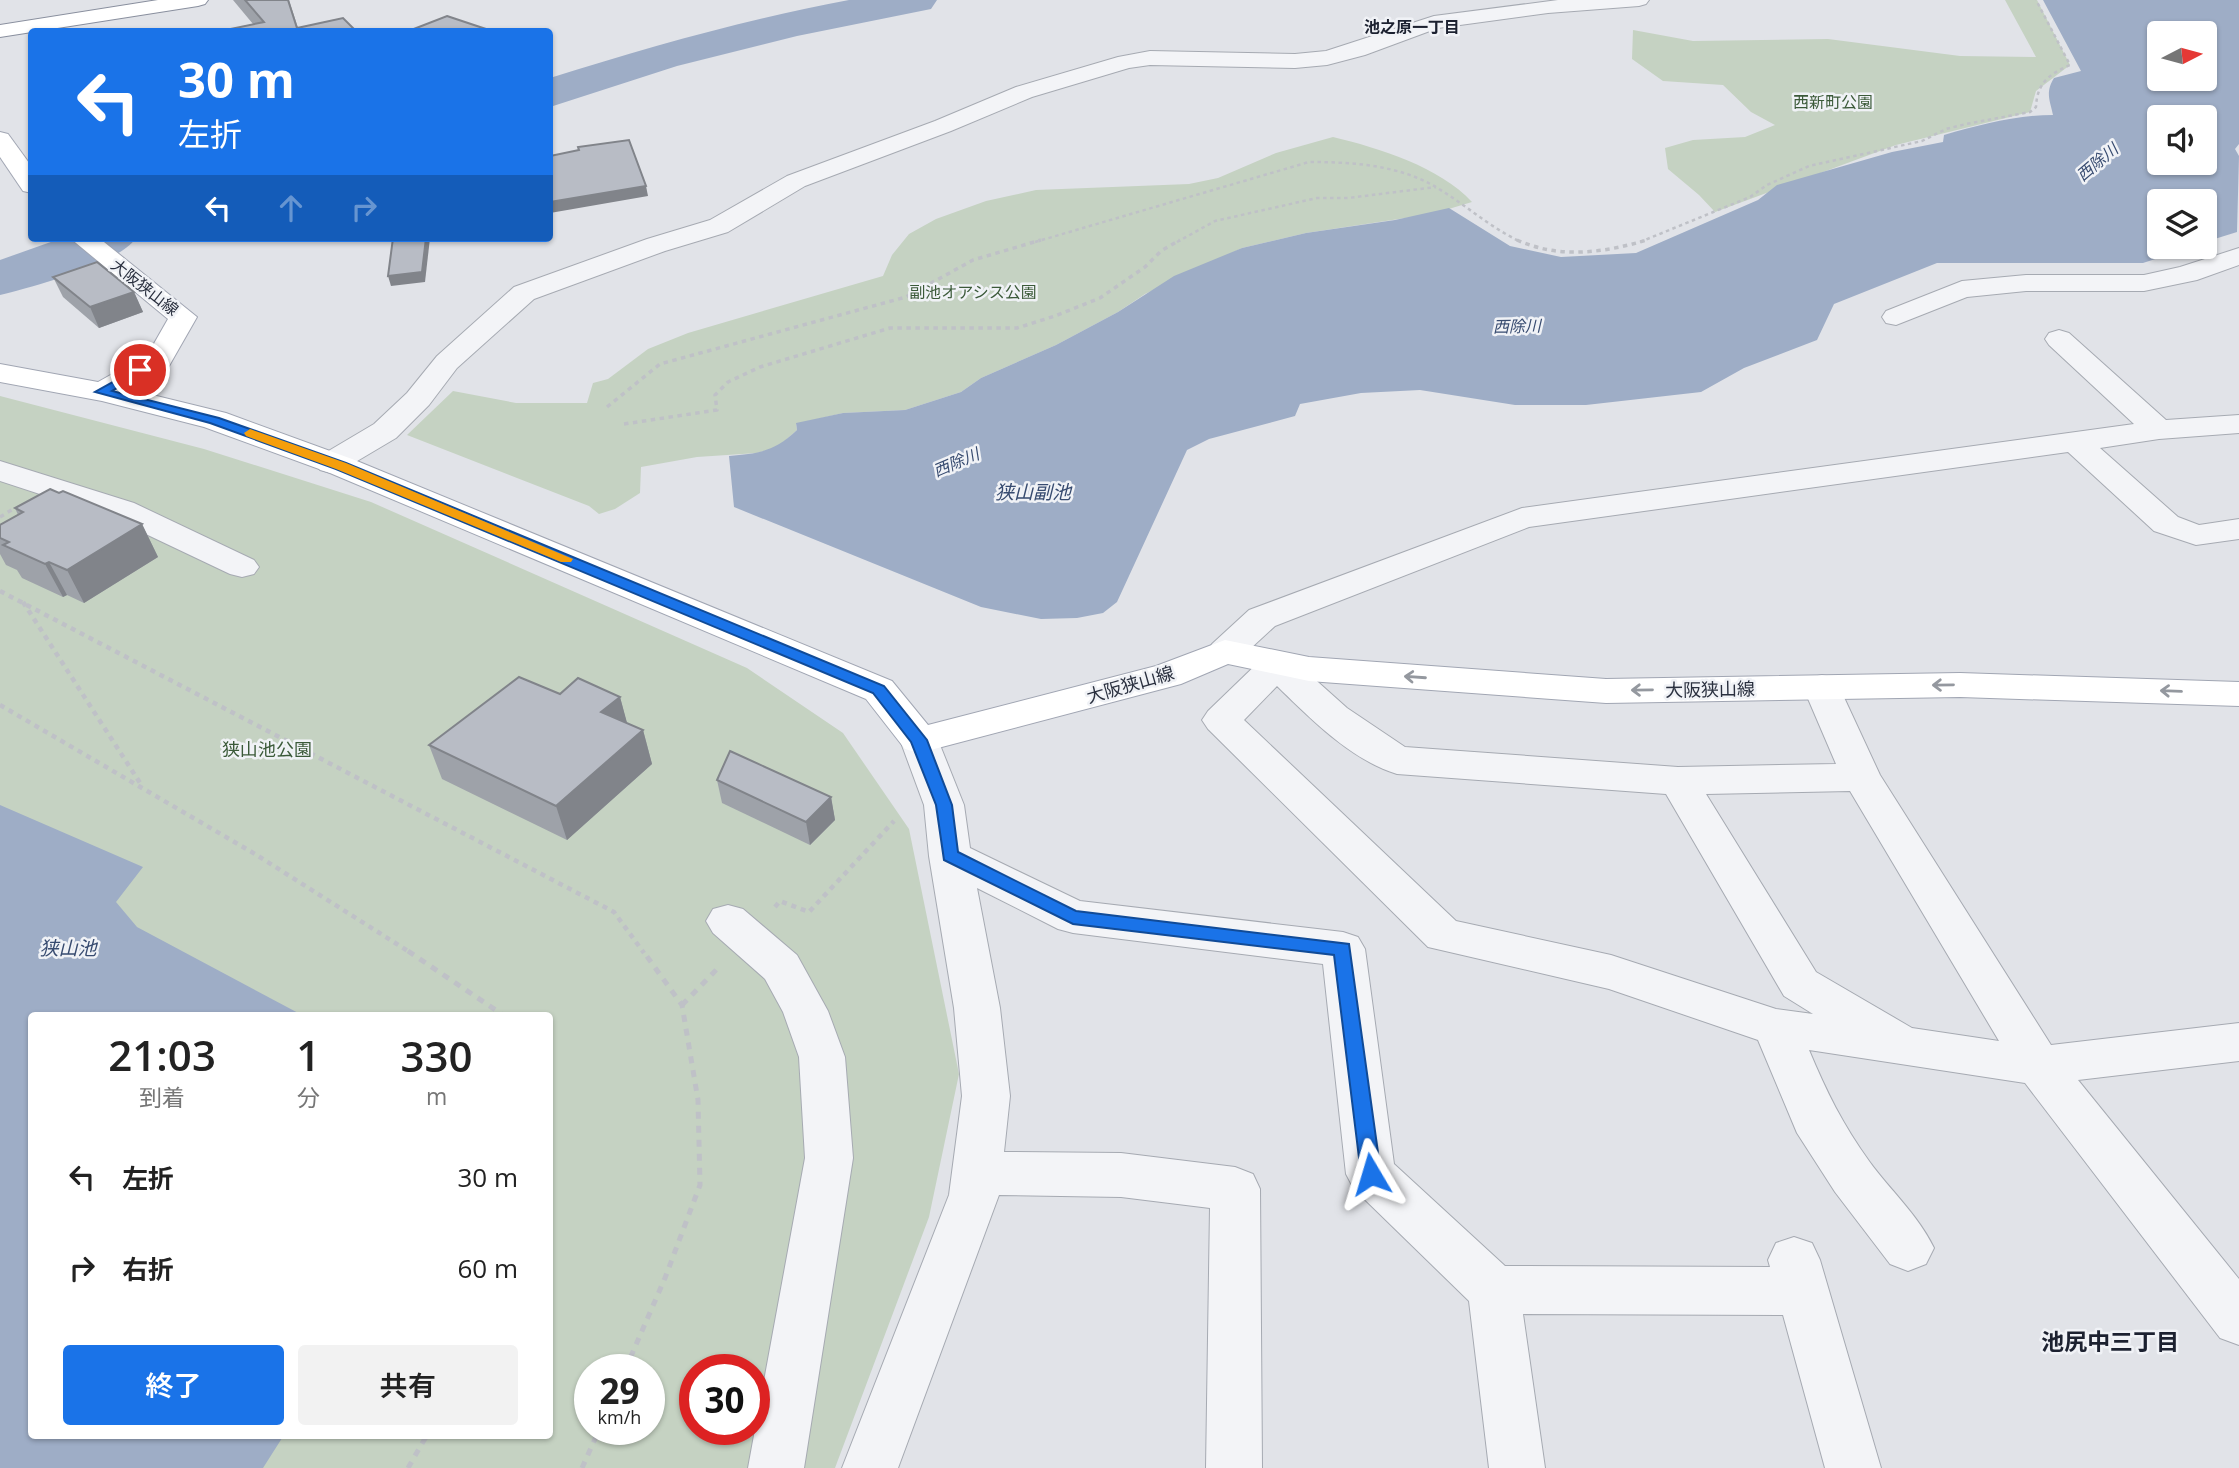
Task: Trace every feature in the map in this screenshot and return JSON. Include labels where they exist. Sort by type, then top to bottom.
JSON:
[{"type":"main road","points":[[0,31],[198,0]]},
{"type":"main road","points":[[1,144],[28,181]]},
{"type":"main road","name":"大阪狭山線","points":[[88,242],[183,317],[159,359],[102,392]]},
{"type":"main road","points":[[0,373],[102,392],[215,420],[331,463],[879,690],[919,740]]},
{"type":"main road","name":"大阪狭山線","points":[[919,740],[1168,676],[1225,652],[1277,665],[1606,691],[1822,687],[2071,687],[2239,694]]},
{"type":"street","points":[[331,463],[385,431],[418,399],[447,362],[524,293],[656,245],[719,226],[796,181],[943,127],[1024,92],[1138,60],[1295,61],[1327,58],[1434,22],[1548,6],[1639,0]]},
{"type":"street","points":[[1896,317],[1962,289],[2026,283],[2144,283],[2186,274],[2239,256]]},
{"type":"street","points":[[2059,338],[2159,430]]},
{"type":"street","points":[[1225,652],[1262,618],[1522,517],[2159,430],[2239,424]]},
{"type":"street","points":[[2075,442],[2166,524],[2196,535],[2239,530]]},
{"type":"street","points":[[0,471],[122,510],[242,567]]},
{"type":"street","points":[[1861,777],[1678,781],[1397,760],[1363,740],[1324,711],[1277,665],[1221,720],[1443,935],[1611,972],[1776,1027],[2039,1066],[2239,1042]]},
{"type":"street","points":[[1822,687],[1861,777],[2039,1066],[2239,1320]]},
{"type":"street","points":[[870,1468],[974,1195],[986,1096],[977,1008],[950,856],[944,805],[919,740]]},
{"type":"street","points":[[1678,781],[1800,984],[1903,1046]]},
{"type":"street","points":[[950,856],[1073,917],[1343,949],[1371,1174],[1494,1290],[1517,1468]]},
{"type":"street","points":[[728,920],[781,968],[806,1011],[822,1057],[829,1158],[776,1468]]},
{"type":"street","points":[[1776,1027],[1814,1119],[1852,1177],[1908,1248]]},
{"type":"street","points":[[976,1173],[1121,1175],[1235,1189],[1234,1468]]},
{"type":"street","points":[[1494,1290],[1798,1275],[1853,1468]]},
{"type":"path","points":[[607,407],[660,364],[906,297],[973,260],[1309,162],[1341,161],[1367,164],[1415,176],[1476,215],[1539,250],[1590,252],[1631,248],[1750,197],[1765,184],[1807,169],[1896,145],[1924,141],[1942,131],[1974,121],[2029,112],[2036,107],[2036,91],[2045,78],[2070,65],[2036,0]]},
{"type":"path","points":[[624,424],[717,410],[715,395],[728,382],[738,377],[760,367],[890,328],[1017,328],[1055,316],[1100,298],[1145,267],[1161,251],[1215,220],[1317,198],[1348,198],[1436,187]]},
{"type":"path","points":[[0,591],[614,912],[682,1005],[698,1100],[700,1185],[665,1278],[632,1354]]},
{"type":"path","points":[[22,601],[142,786]]},
{"type":"path","points":[[0,705],[142,786],[405,947],[499,1012]]},
{"type":"path","points":[[809,912],[894,821]]},
{"type":"path","points":[[408,1468],[425,1439]]},
{"type":"path","points":[[582,1468],[592,1445]]},
{"type":"green space","name":"西新町公園","points":[[2005,0],[2037,0],[2070,65],[2036,91],[2030,112],[1896,145],[1715,212],[1668,169],[1665,148],[1693,140],[1745,137],[1775,125],[1751,112],[1723,85],[1663,81],[1632,59],[1633,30],[1693,41],[1828,39],[1960,56],[2036,57]]},
{"type":"green space","name":"副池オアシス公園","points":[[1333,137],[1408,160],[1443,179],[1472,202],[1432,214],[1306,233],[1242,248],[1145,294],[1118,312],[1056,345],[981,378],[961,392],[905,410],[843,413],[796,424],[797,430],[778,447],[757,453],[697,457],[641,467],[640,493],[615,509],[599,514],[589,506],[407,435],[453,391],[516,403],[587,403],[593,383],[608,379],[648,349],[688,333],[883,276],[892,255],[909,234],[936,219],[986,201],[1036,190],[1189,184],[1218,178],[1276,153]]},
{"type":"green space","name":"狭山池公園","points":[[0,396],[204,449],[371,502],[747,668],[843,733],[909,829],[959,1074],[929,1217],[835,1468],[0,1468]]},
{"type":"water","name":"狭山副池","points":[[2043,0],[2239,0],[2239,144],[2235,149],[2239,156],[2237,232],[2217,238],[2217,189],[2147,189],[2147,259],[2155,259],[2143,263],[1937,263],[1834,304],[1817,340],[1744,368],[1701,392],[1586,405],[1515,405],[1420,390],[1361,393],[1300,404],[1295,416],[1209,439],[1187,450],[1117,602],[1103,613],[1077,618],[1041,619],[981,607],[734,507],[729,456],[773,447],[797,430],[796,423],[843,413],[905,410],[961,392],[981,378],[1056,345],[1118,312],[1174,276],[1242,248],[1306,233],[1395,220],[1449,208],[1510,246],[1561,257],[1636,253],[1758,200],[1777,185],[1892,152],[1943,142],[1944,135],[1971,128],[2011,119],[2053,115],[2049,92],[2054,78],[2081,71]]},
{"type":"water","name":"狭山池","points":[[0,805],[143,867],[116,902],[137,927],[296,1012],[28,1012],[28,1439],[281,1439],[263,1468],[0,1468]]},
{"type":"building","points":[[245,0],[288,0],[297,28],[235,28],[264,22]]},
{"type":"building","points":[[447,16],[483,28],[416,28]]},
{"type":"building","points":[[343,18],[353,28],[297,28]]},
{"type":"building","points":[[629,140],[646,186],[553,202],[553,155],[579,150],[578,147]]},
{"type":"building","points":[[392,242],[426,242],[422,272],[388,276]]},
{"type":"building","points":[[97,262],[134,292],[90,307],[53,277]]},
{"type":"building","points":[[50,489],[59,493],[63,491],[142,524],[67,570],[49,562],[45,564],[3,545],[9,542],[0,538],[0,525],[23,512],[15,508]]},
{"type":"building","points":[[519,677],[560,694],[578,678],[620,697],[601,712],[643,730],[556,806],[429,745]]},
{"type":"building","points":[[730,751],[831,797],[806,822],[717,780]]},
{"type":"waterway","name":"西除川","points":[[553,92],[661,57],[795,23],[916,0]]},
{"type":"waterway","name":"西除川","points":[[0,278],[56,260],[99,242]]},
{"type":"slow traffic","points":[[250,433],[341,466],[566,559]]},
{"type":"district","name":"池之原一丁目","points":[[1412,27]]},
{"type":"district","name":"池尻中三丁目","points":[[2110,1341]]},
{"type":"route","points":[[140,370],[102,392],[215,420],[341,466],[879,690],[919,740],[944,805],[950,856],[1073,917],[1343,949],[1371,1174]]}]
